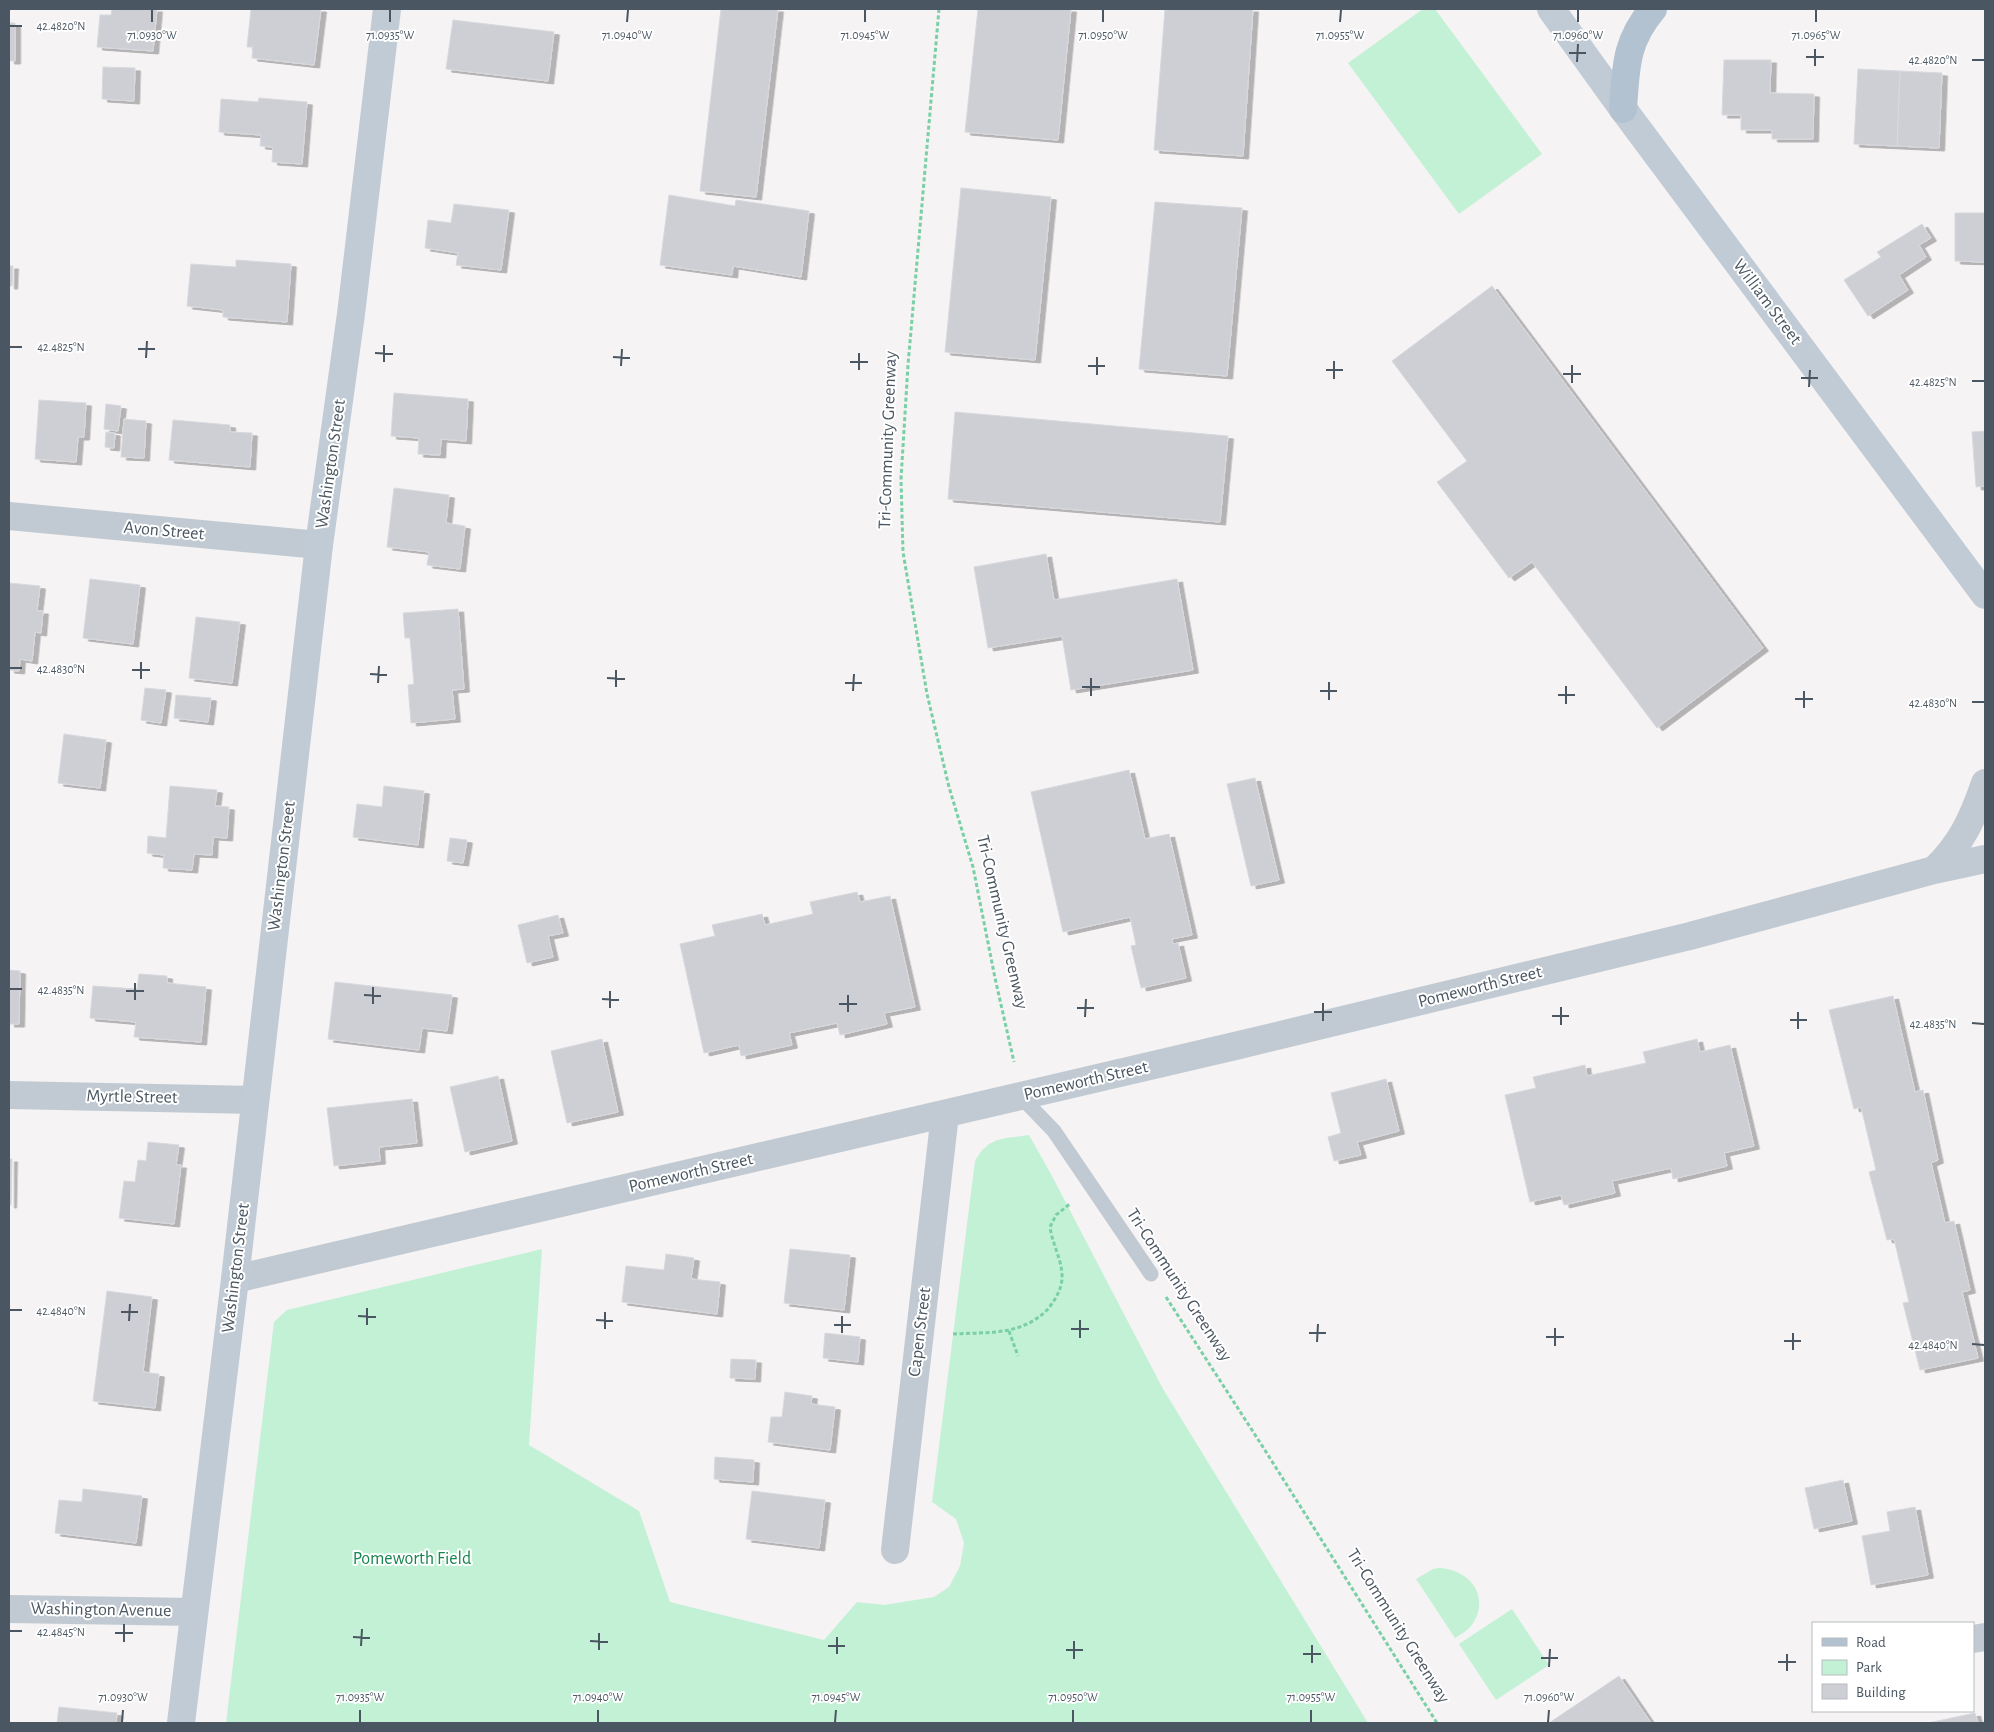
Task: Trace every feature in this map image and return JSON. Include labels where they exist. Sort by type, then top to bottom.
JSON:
[{"type":"main road","points":[[1623,108],[1627,58],[1633,39],[1653,9]]},
{"type":"street","name":"Washington Street","points":[[181,1723],[235,1279],[319,545],[353,305],[387,9]]},
{"type":"street","name":"William Street","points":[[1551,9],[1985,595]]},
{"type":"street","name":"Avon Street","points":[[9,516],[319,545]]},
{"type":"street","name":"Pomeworth Street","points":[[1934,870],[1950,855],[1960,840],[1985,783]]},
{"type":"street","name":"Pomeworth Street","points":[[235,1279],[1021,1097],[1690,936],[1934,870],[1985,859]]},
{"type":"street","name":"Myrtle Street","points":[[9,1095],[255,1100]]},
{"type":"street","name":"Capen Street","points":[[895,1550],[945,1114]]},
{"type":"street","name":"Washington Avenue","points":[[9,1609],[194,1612]]},
{"type":"lane","name":"Tri-Community Greenway","points":[[1021,1097],[1054,1131],[1151,1274]]},
{"type":"path","name":"Tri-Community Greenway","points":[[939,9],[908,365],[901,479],[903,552],[928,694],[949,787],[973,866],[1021,1097]]},
{"type":"path","points":[[952,1334],[1009,1332],[1024,1326],[1041,1315],[1057,1295],[1062,1278],[1050,1227],[1056,1215],[1091,1188]]},
{"type":"path","name":"Tri-Community Greenway","points":[[1151,1274],[1437,1723]]},
{"type":"path","points":[[1009,1332],[1018,1356]]},
{"type":"green space","points":[[1423,9],[1435,9],[1542,154],[1459,214],[1348,63]]},
{"type":"green space","name":"Pomeworth Field","points":[[1029,1135],[1163,1389],[1368,1723],[226,1723],[274,1322],[287,1310],[542,1249],[529,1445],[639,1511],[670,1602],[824,1640],[857,1602],[884,1605],[934,1597],[949,1587],[960,1566],[964,1543],[956,1519],[932,1502],[975,1161],[980,1153],[991,1143],[1004,1138]]},
{"type":"green space","points":[[1433,1569],[1450,1570],[1468,1579],[1478,1596],[1477,1616],[1469,1628],[1455,1638],[1416,1579]]},
{"type":"green space","points":[[1512,1609],[1549,1665],[1496,1700],[1459,1644]]},
{"type":"building","points":[[112,9],[157,9],[153,51],[97,47],[100,15],[111,15]]},
{"type":"building","points":[[251,9],[321,9],[314,65],[252,58],[253,47],[247,47]]},
{"type":"building","points":[[721,9],[778,9],[756,197],[700,191]]},
{"type":"building","points":[[978,9],[1071,9],[1058,140],[965,132]]},
{"type":"building","points":[[1165,9],[1253,9],[1243,156],[1154,150]]},
{"type":"building","points":[[453,20],[554,32],[548,81],[446,69]]},
{"type":"building","points":[[9,23],[15,23],[15,61],[9,61]]},
{"type":"building","points":[[1724,60],[1771,60],[1770,93],[1814,94],[1813,139],[1772,139],[1772,130],[1741,130],[1741,115],[1722,115]]},
{"type":"building","points":[[103,67],[135,68],[134,101],[102,99]]},
{"type":"building","points":[[1858,69],[1900,71],[1897,146],[1854,144]]},
{"type":"building","points":[[1900,71],[1942,73],[1939,148],[1897,146]]},
{"type":"building","points":[[259,98],[307,102],[302,164],[272,162],[273,147],[260,146],[261,135],[219,132],[221,99],[258,102]]},
{"type":"building","points":[[961,188],[1051,197],[1035,360],[945,352]]},
{"type":"building","points":[[669,195],[735,206],[736,200],[809,211],[801,277],[733,266],[732,275],[660,265]]},
{"type":"building","points":[[1155,202],[1242,208],[1227,376],[1139,369]]},
{"type":"building","points":[[454,204],[509,210],[501,270],[456,265],[458,253],[425,248],[428,220],[451,223]]},
{"type":"building","points":[[1955,213],[1985,213],[1985,262],[1955,261]]},
{"type":"building","points":[[1922,224],[1931,238],[1919,245],[1926,257],[1899,275],[1908,290],[1868,316],[1844,280],[1881,257],[1877,252]]},
{"type":"building","points":[[236,260],[291,264],[287,322],[223,317],[223,310],[187,306],[191,264],[236,267]]},
{"type":"building","points":[[9,266],[13,266],[12,286],[9,286]]},
{"type":"building","points":[[1492,286],[1763,648],[1657,728],[1532,562],[1509,578],[1437,482],[1467,461],[1392,361]]},
{"type":"building","points":[[394,393],[468,399],[466,441],[441,439],[440,455],[418,454],[419,438],[391,436]]},
{"type":"building","points":[[39,400],[86,403],[84,437],[78,437],[76,462],[35,459]]},
{"type":"building","points":[[106,404],[121,406],[118,431],[104,429]]},
{"type":"building","points":[[955,412],[1228,436],[1220,522],[948,499]]},
{"type":"building","points":[[124,419],[146,421],[144,458],[121,457]]},
{"type":"building","points":[[173,420],[230,425],[230,432],[252,433],[250,467],[169,460]]},
{"type":"building","points":[[1985,431],[1985,486],[1976,487],[1972,432]]},
{"type":"building","points":[[106,432],[115,433],[114,448],[105,447]]},
{"type":"building","points":[[394,488],[449,495],[446,523],[465,526],[460,569],[427,565],[429,552],[387,547]]},
{"type":"building","points":[[1046,554],[1054,600],[1177,579],[1193,670],[1071,690],[1062,636],[988,648],[974,567]]},
{"type":"building","points":[[90,579],[140,585],[133,644],[83,638]]},
{"type":"building","points":[[9,583],[40,586],[37,611],[43,611],[41,633],[35,632],[32,661],[20,659],[19,671],[9,670]]},
{"type":"building","points":[[458,609],[464,689],[452,690],[455,719],[411,723],[408,685],[414,684],[410,638],[405,638],[403,613]]},
{"type":"building","points":[[196,617],[240,622],[232,683],[189,678]]},
{"type":"building","points":[[145,688],[166,690],[161,723],[141,720]]},
{"type":"building","points":[[176,695],[211,698],[208,722],[174,718]]},
{"type":"building","points":[[64,734],[106,740],[100,788],[58,783]]},
{"type":"building","points":[[1129,770],[1145,839],[1169,834],[1192,935],[1172,939],[1173,944],[1178,943],[1186,978],[1141,988],[1131,946],[1136,945],[1130,917],[1063,932],[1031,792]]},
{"type":"building","points":[[1255,778],[1279,880],[1251,886],[1227,784]]},
{"type":"building","points":[[170,786],[217,790],[215,806],[229,807],[227,838],[213,837],[212,855],[194,854],[192,870],[163,868],[164,855],[147,853],[148,836],[166,838]]},
{"type":"building","points":[[384,786],[424,791],[418,845],[353,837],[357,804],[382,807]]},
{"type":"building","points":[[450,838],[467,840],[463,863],[447,861]]},
{"type":"building","points":[[857,892],[860,902],[890,896],[915,1007],[884,1013],[887,1024],[840,1035],[837,1023],[789,1033],[792,1045],[741,1056],[739,1045],[704,1053],[680,944],[715,936],[712,925],[762,914],[765,925],[813,914],[810,902]]},
{"type":"building","points":[[558,915],[563,933],[548,936],[553,957],[527,963],[518,925]]},
{"type":"building","points":[[9,970],[20,971],[19,1024],[9,1024]]},
{"type":"building","points":[[139,974],[167,976],[167,983],[206,987],[201,1042],[134,1037],[136,1022],[90,1018],[93,986],[137,989]]},
{"type":"building","points":[[335,982],[452,995],[447,1031],[422,1028],[419,1050],[328,1039]]},
{"type":"building","points":[[1893,996],[1915,1092],[1923,1090],[1938,1160],[1931,1163],[1945,1223],[1954,1221],[1970,1290],[1962,1292],[1978,1358],[1920,1370],[1903,1303],[1909,1302],[1894,1239],[1887,1240],[1869,1172],[1876,1170],[1861,1107],[1854,1109],[1829,1010]]},
{"type":"building","points":[[602,1039],[618,1112],[567,1123],[551,1051]]},
{"type":"building","points":[[1697,1039],[1700,1052],[1730,1045],[1754,1146],[1724,1153],[1727,1166],[1673,1179],[1671,1168],[1612,1181],[1615,1193],[1564,1205],[1561,1195],[1530,1202],[1505,1095],[1536,1088],[1533,1077],[1585,1065],[1587,1076],[1646,1063],[1643,1052]]},
{"type":"building","points":[[498,1076],[512,1141],[465,1152],[450,1087]]},
{"type":"building","points":[[1386,1079],[1399,1131],[1357,1142],[1361,1155],[1334,1161],[1328,1137],[1341,1133],[1331,1093]]},
{"type":"building","points":[[412,1099],[417,1143],[379,1147],[380,1161],[334,1166],[327,1108]]},
{"type":"building","points":[[148,1142],[179,1145],[176,1165],[181,1165],[174,1224],[119,1218],[124,1181],[135,1182],[138,1160],[146,1161]]},
{"type":"building","points":[[9,1159],[12,1159],[11,1205],[9,1205]]},
{"type":"building","points":[[790,1249],[850,1255],[844,1310],[784,1303]]},
{"type":"building","points":[[666,1254],[694,1258],[691,1279],[720,1282],[717,1314],[622,1302],[626,1266],[664,1270]]},
{"type":"building","points":[[107,1291],[152,1297],[143,1372],[159,1374],[155,1408],[93,1401]]},
{"type":"building","points":[[825,1333],[860,1337],[858,1362],[823,1358]]},
{"type":"building","points":[[731,1359],[756,1360],[755,1379],[730,1378]]},
{"type":"building","points":[[785,1392],[812,1396],[811,1404],[835,1407],[830,1450],[768,1442],[771,1417],[782,1417]]},
{"type":"building","points":[[715,1457],[754,1460],[753,1482],[714,1479]]},
{"type":"building","points":[[1843,1480],[1852,1521],[1814,1529],[1805,1488]]},
{"type":"building","points":[[83,1489],[142,1496],[136,1543],[55,1533],[59,1500],[82,1502]]},
{"type":"building","points":[[752,1491],[825,1500],[819,1548],[746,1539]]},
{"type":"building","points":[[1915,1507],[1928,1575],[1871,1585],[1862,1536],[1890,1531],[1887,1512]]},
{"type":"building","points":[[1619,1676],[1651,1723],[1549,1723]]},
{"type":"building","points":[[59,1707],[117,1713],[116,1723],[57,1723]]},
{"type":"building","points":[[1975,1713],[1978,1723],[1928,1723]]}]
